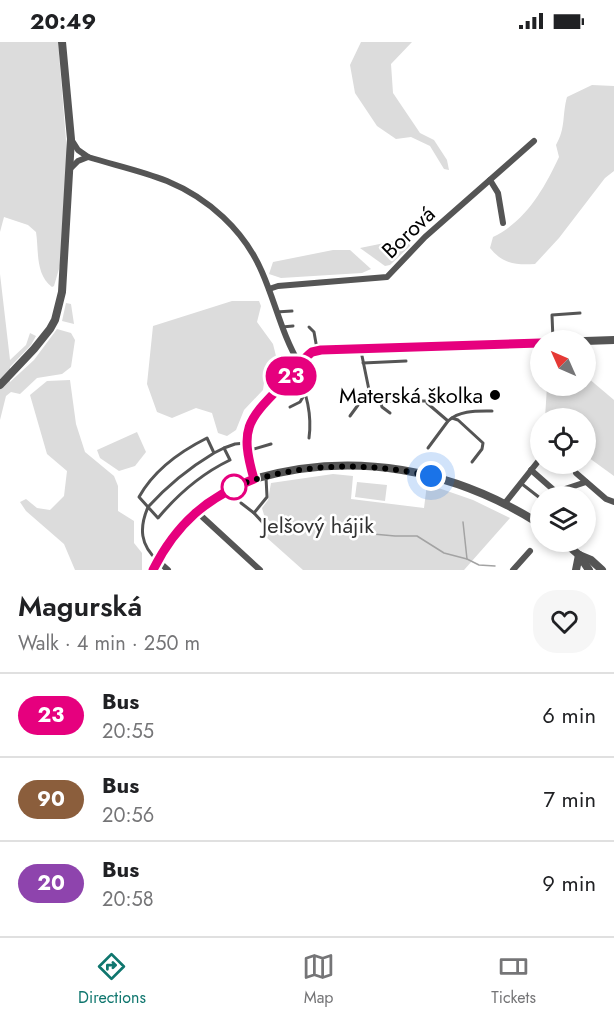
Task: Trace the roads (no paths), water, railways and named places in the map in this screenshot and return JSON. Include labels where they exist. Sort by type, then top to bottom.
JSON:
[{"type":"street","points":[[0,385],[34,349],[55,320],[63,281],[71,139],[62,42]]},
{"type":"street","points":[[71,139],[78,150],[88,157],[165,180],[188,191],[229,222],[246,244],[261,270],[298,368]]},
{"type":"street","name":"Borová","points":[[268,289],[278,286],[387,277],[425,237],[534,141]]},
{"type":"street","points":[[70,169],[78,161],[88,157]]},
{"type":"street","points":[[490,180],[500,198],[502,223]]},
{"type":"street","points":[[596,341],[614,340]]},
{"type":"street","points":[[254,479],[246,447],[250,421],[308,356],[318,351],[530,343]]},
{"type":"street","points":[[153,570],[176,534],[216,495],[254,479],[315,466],[356,465],[404,470],[463,485],[504,503],[530,518]]},
{"type":"street","points":[[504,503],[530,471]]},
{"type":"street","points":[[536,474],[556,492],[586,482]]},
{"type":"street","points":[[577,474],[606,499],[614,502]]},
{"type":"street","points":[[197,512],[260,570]]},
{"type":"street","points":[[513,570],[530,551]]},
{"type":"street","points":[[576,552],[589,570]]},
{"type":"street","points":[[576,570],[579,555]]},
{"type":"street","points":[[579,555],[591,560],[602,570]]},
{"type":"street","points":[[158,561],[168,570]]},
{"type":"lane","points":[[276,312],[292,311]]},
{"type":"lane","points":[[553,330],[552,315],[580,314]]},
{"type":"lane","points":[[281,327],[293,326]]},
{"type":"lane","points":[[309,327],[314,332],[318,351]]},
{"type":"lane","points":[[360,349],[369,390],[380,401],[382,407],[390,413]]},
{"type":"lane","points":[[363,363],[406,361]]},
{"type":"lane","points":[[298,368],[308,409],[309,438]]},
{"type":"lane","points":[[288,378],[299,386],[303,397],[300,402],[290,407]]},
{"type":"lane","points":[[350,416],[369,390]]},
{"type":"lane","points":[[380,401],[456,401]]},
{"type":"lane","points":[[426,402],[448,421]]},
{"type":"lane","points":[[428,448],[455,415],[492,411]]},
{"type":"lane","points":[[452,418],[458,420],[483,443],[482,449],[472,462]]},
{"type":"lane","points":[[214,453],[207,438],[171,460],[146,484],[139,497],[158,518],[198,478],[230,460],[224,448]]},
{"type":"lane","points":[[158,561],[146,549],[143,540],[143,519],[148,507],[173,481],[194,465],[224,448],[235,444],[246,447],[271,444]]},
{"type":"lane","points":[[254,513],[267,497],[266,476]]},
{"type":"lane","points":[[521,482],[530,490]]},
{"type":"lane","points":[[241,502],[265,525]]},
{"type":"waterway","points":[[463,522],[467,559],[479,565],[495,566]]},
{"type":"waterway","points":[[351,532],[417,536],[444,553],[467,559]]},
{"type":"place","name":"Materská školka","points":[[495,395]]},
{"type":"park label","name":"Jelšový hájik","points":[[318,525]]}]
